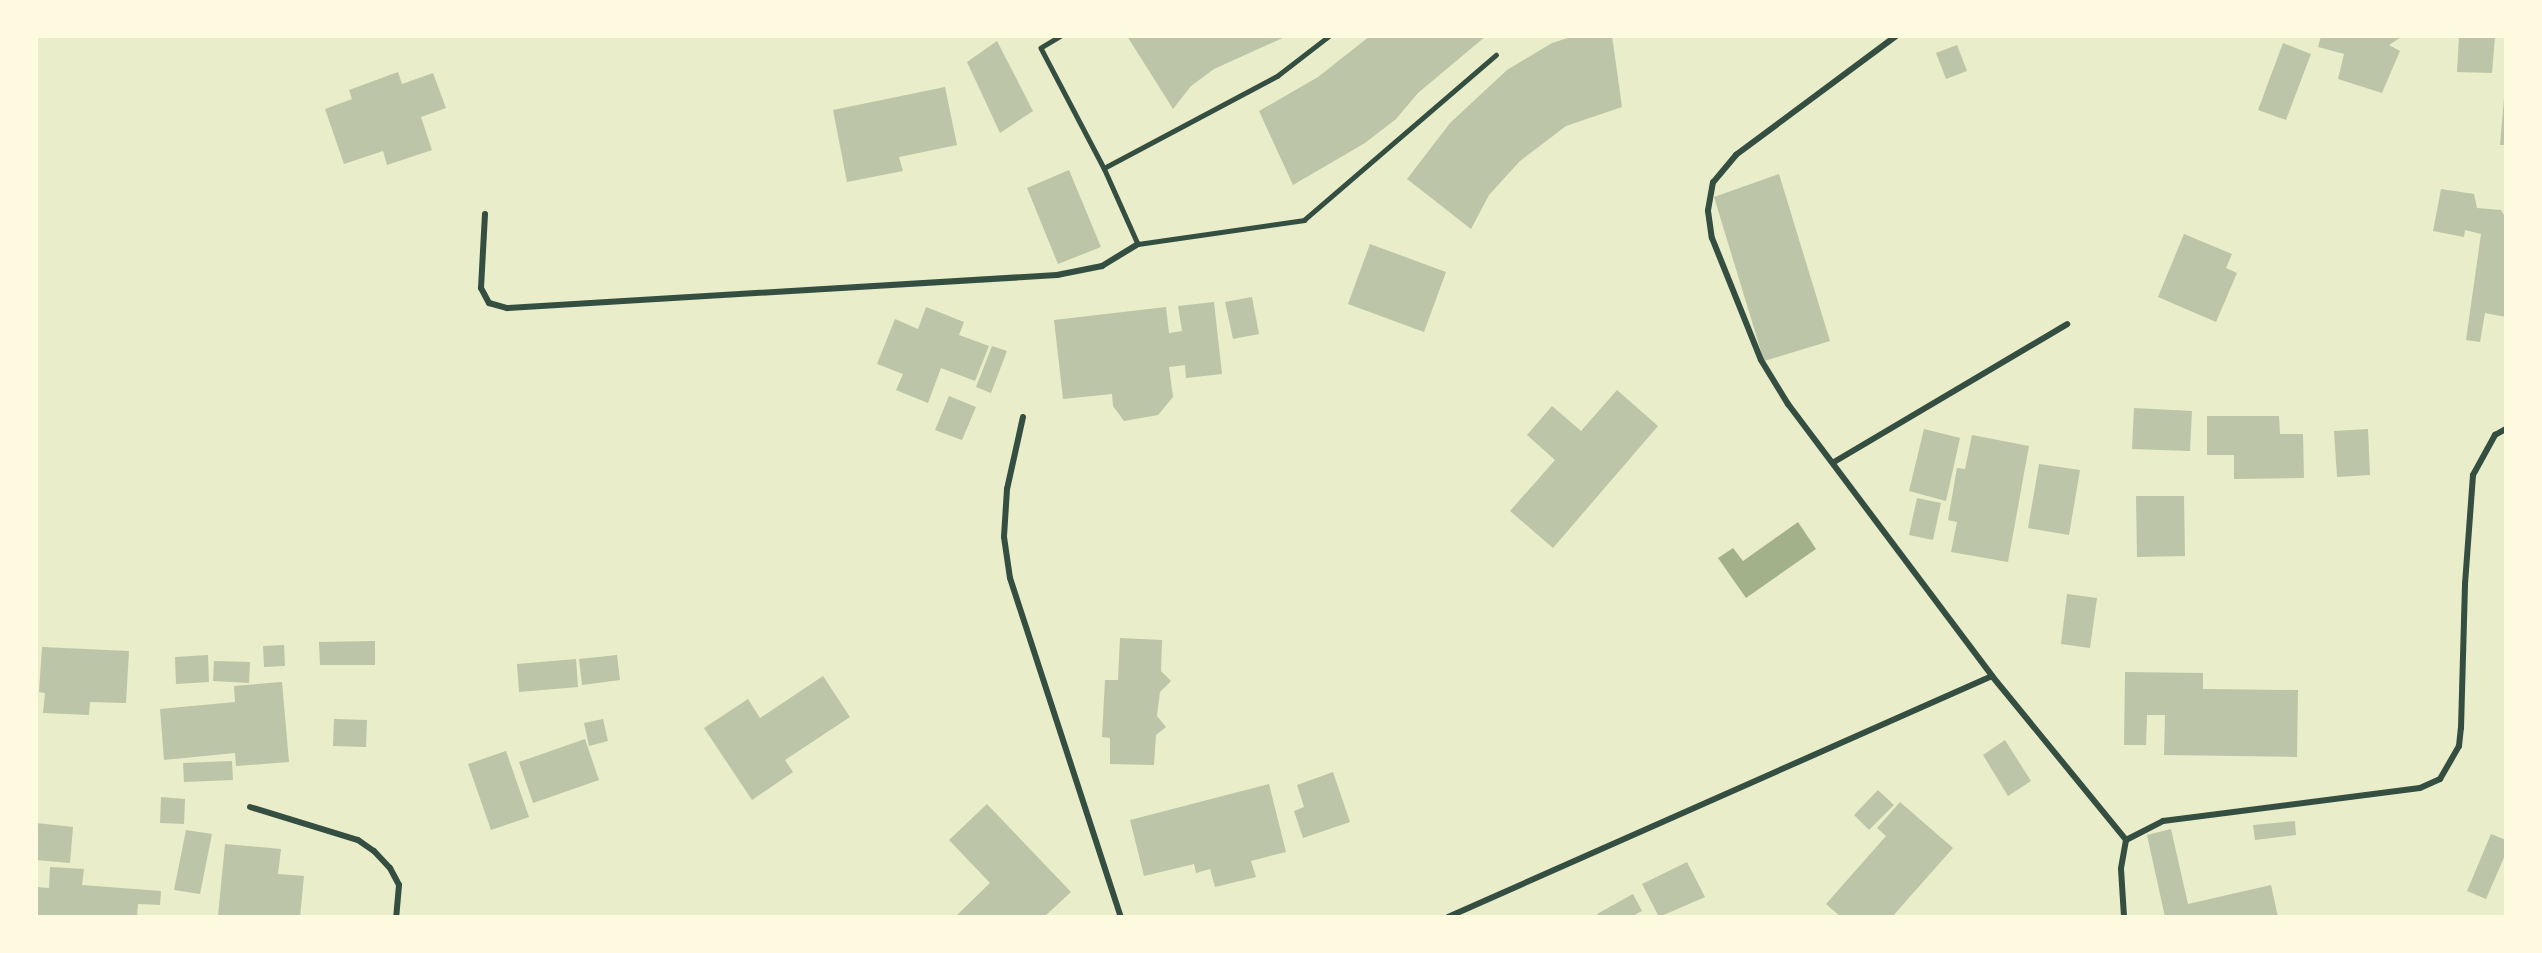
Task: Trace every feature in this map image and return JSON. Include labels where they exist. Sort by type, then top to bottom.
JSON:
[{"type":"street","points":[[1896,36],[1736,155],[1713,182],[1708,211],[1712,238],[1761,360],[1788,404],[1834,462],[1992,676],[2126,840],[2121,869],[2124,917]]},
{"type":"street","points":[[485,214],[481,288],[489,303],[507,308],[1057,275],[1102,266],[1138,244]]},
{"type":"street","points":[[1834,462],[2067,324]]},
{"type":"street","points":[[1023,417],[1007,489],[1004,537],[1010,578],[1121,917]]},
{"type":"street","points":[[2126,840],[2163,821],[2420,788],[2439,779],[2459,746],[2465,584],[2474,475],[2495,435],[2506,429]]},
{"type":"street","points":[[1448,917],[1992,676]]},
{"type":"street","points":[[250,807],[358,840],[374,851],[390,868],[399,885],[396,917]]},
{"type":"lane","points":[[1061,36],[1041,48],[1104,168],[1138,244],[1304,220],[1496,55]]},
{"type":"lane","points":[[1104,168],[1277,76],[1329,36]]},
{"type":"shaded area","points":[[1798,522],[1816,549],[1746,598],[1718,558],[1733,548],[1743,561]]},
{"type":"building","points":[[1127,36],[1287,36],[1214,69],[1191,86],[1173,109]]},
{"type":"building","points":[[1370,36],[1486,36],[1418,93],[1396,119],[1365,143],[1293,185],[1259,111],[1318,77]]},
{"type":"building","points":[[1574,36],[1612,36],[1622,107],[1566,126],[1520,161],[1489,195],[1471,229],[1407,179],[1450,123],[1507,70],[1552,43]]},
{"type":"building","points":[[2321,36],[2403,36],[2389,45],[2400,51],[2382,93],[2338,79],[2344,54],[2318,47]]},
{"type":"building","points":[[2459,36],[2495,36],[2492,73],[2457,72]]},
{"type":"building","points":[[997,41],[1033,111],[1000,133],[967,62]]},
{"type":"building","points":[[2283,43],[2311,54],[2286,120],[2258,110]]},
{"type":"building","points":[[1957,45],[1967,71],[1946,79],[1936,53]]},
{"type":"building","points":[[398,72],[402,84],[433,73],[446,108],[421,117],[432,150],[387,165],[383,151],[344,164],[325,109],[352,99],[349,90]]},
{"type":"building","points":[[945,87],[957,145],[899,157],[903,171],[847,182],[833,110]]},
{"type":"building","points":[[2504,99],[2506,99],[2506,145],[2500,145]]},
{"type":"building","points":[[1069,170],[1101,247],[1058,264],[1027,188]]},
{"type":"building","points":[[1779,174],[1830,341],[1764,361],[1714,197]]},
{"type":"building","points":[[2441,189],[2474,194],[2477,208],[2501,210],[2506,218],[2506,317],[2485,313],[2480,342],[2466,340],[2481,234],[2465,230],[2464,237],[2433,231]]},
{"type":"building","points":[[2184,234],[2232,254],[2226,268],[2237,273],[2216,322],[2158,297]]},
{"type":"building","points":[[1370,244],[1446,272],[1424,332],[1348,304]]},
{"type":"building","points":[[1252,297],[1259,334],[1233,339],[1225,302]]},
{"type":"building","points":[[1214,302],[1222,374],[1186,378],[1185,365],[1169,367],[1173,397],[1158,415],[1124,421],[1113,406],[1112,394],[1063,399],[1054,320],[1166,307],[1169,333],[1182,331],[1178,306]]},
{"type":"building","points":[[926,307],[964,322],[959,335],[989,346],[975,381],[941,368],[928,403],[896,390],[903,374],[877,364],[895,319],[918,329]]},
{"type":"building","points":[[992,346],[1007,351],[991,393],[976,387]]},
{"type":"building","points":[[1617,390],[1658,426],[1553,548],[1510,511],[1555,460],[1527,435],[1552,406],[1581,431]]},
{"type":"building","points":[[949,396],[976,407],[962,440],[935,430]]},
{"type":"building","points":[[2134,408],[2192,411],[2190,451],[2132,449]]},
{"type":"building","points":[[2207,416],[2279,416],[2280,434],[2303,434],[2304,478],[2234,479],[2234,455],[2207,455]]},
{"type":"building","points":[[1924,429],[1960,438],[1946,501],[1909,491]]},
{"type":"building","points":[[2368,429],[2370,475],[2337,477],[2334,431]]},
{"type":"building","points":[[1972,435],[2029,446],[2008,562],[1951,552],[1957,522],[1948,520],[1957,468],[1965,469]]},
{"type":"building","points":[[2039,464],[2080,470],[2069,535],[2028,528]]},
{"type":"building","points":[[2136,496],[2184,496],[2185,556],[2137,557]]},
{"type":"building","points":[[1917,498],[1941,503],[1933,540],[1909,535]]},
{"type":"building","points":[[2067,594],[2097,598],[2090,648],[2061,644]]},
{"type":"building","points":[[1120,638],[1162,640],[1161,671],[1171,681],[1160,692],[1157,716],[1166,727],[1156,735],[1154,765],[1110,764],[1110,738],[1102,737],[1105,680],[1118,680]]},
{"type":"building","points":[[375,641],[375,665],[320,665],[319,642]]},
{"type":"building","points":[[284,645],[285,666],[264,667],[263,646]]},
{"type":"building","points":[[42,647],[129,651],[126,703],[90,702],[89,715],[43,713],[45,693],[39,692]]},
{"type":"building","points":[[208,655],[209,682],[176,684],[175,657]]},
{"type":"building","points":[[617,655],[620,680],[582,685],[579,659]]},
{"type":"building","points":[[576,659],[578,687],[519,692],[517,664]]},
{"type":"building","points":[[214,661],[250,662],[249,683],[213,681]]},
{"type":"building","points":[[2125,672],[2203,673],[2203,689],[2298,690],[2297,757],[2164,755],[2165,715],[2147,715],[2146,745],[2124,745]]},
{"type":"building","points":[[823,676],[850,717],[785,760],[793,772],[752,800],[704,728],[748,699],[760,718]]},
{"type":"building","points":[[282,682],[289,762],[236,766],[235,753],[164,760],[160,709],[235,702],[234,686]]},
{"type":"building","points":[[334,719],[367,720],[366,747],[333,746]]},
{"type":"building","points":[[603,719],[608,741],[589,746],[584,723]]},
{"type":"building","points":[[585,739],[599,780],[533,803],[519,762]]},
{"type":"building","points":[[2005,740],[2031,781],[2008,796],[1983,755]]},
{"type":"building","points":[[506,751],[529,817],[491,830],[468,764]]},
{"type":"building","points":[[232,761],[233,780],[184,782],[183,763]]},
{"type":"building","points":[[1333,772],[1350,822],[1303,838],[1294,811],[1304,807],[1297,785]]},
{"type":"building","points":[[1269,784],[1286,852],[1251,861],[1256,877],[1215,887],[1210,869],[1196,873],[1194,864],[1144,876],[1130,820]]},
{"type":"building","points":[[1878,790],[1894,805],[1869,830],[1854,815]]},
{"type":"building","points":[[161,797],[185,799],[184,824],[160,823]]},
{"type":"building","points":[[1900,802],[1953,848],[1892,917],[1841,917],[1826,904],[1886,836],[1877,828]]},
{"type":"building","points":[[987,804],[1071,892],[1044,917],[955,917],[990,883],[949,840]]},
{"type":"building","points":[[2295,821],[2296,835],[2255,840],[2253,825]]},
{"type":"building","points":[[36,823],[73,827],[70,863],[36,860]]},
{"type":"building","points":[[2171,829],[2188,904],[2271,885],[2278,917],[2165,917],[2147,835]]},
{"type":"building","points":[[186,830],[212,834],[200,894],[174,890]]},
{"type":"building","points":[[2491,834],[2506,840],[2506,853],[2486,899],[2467,891]]},
{"type":"building","points":[[225,844],[281,849],[278,874],[304,876],[300,917],[218,916]]},
{"type":"building","points":[[1687,862],[1705,897],[1659,917],[1642,884]]},
{"type":"building","points":[[50,867],[84,869],[82,885],[161,891],[160,905],[138,904],[137,917],[36,917],[36,887],[49,888]]},
{"type":"building","points":[[1633,894],[1642,911],[1631,917],[1599,917],[1597,914]]}]
